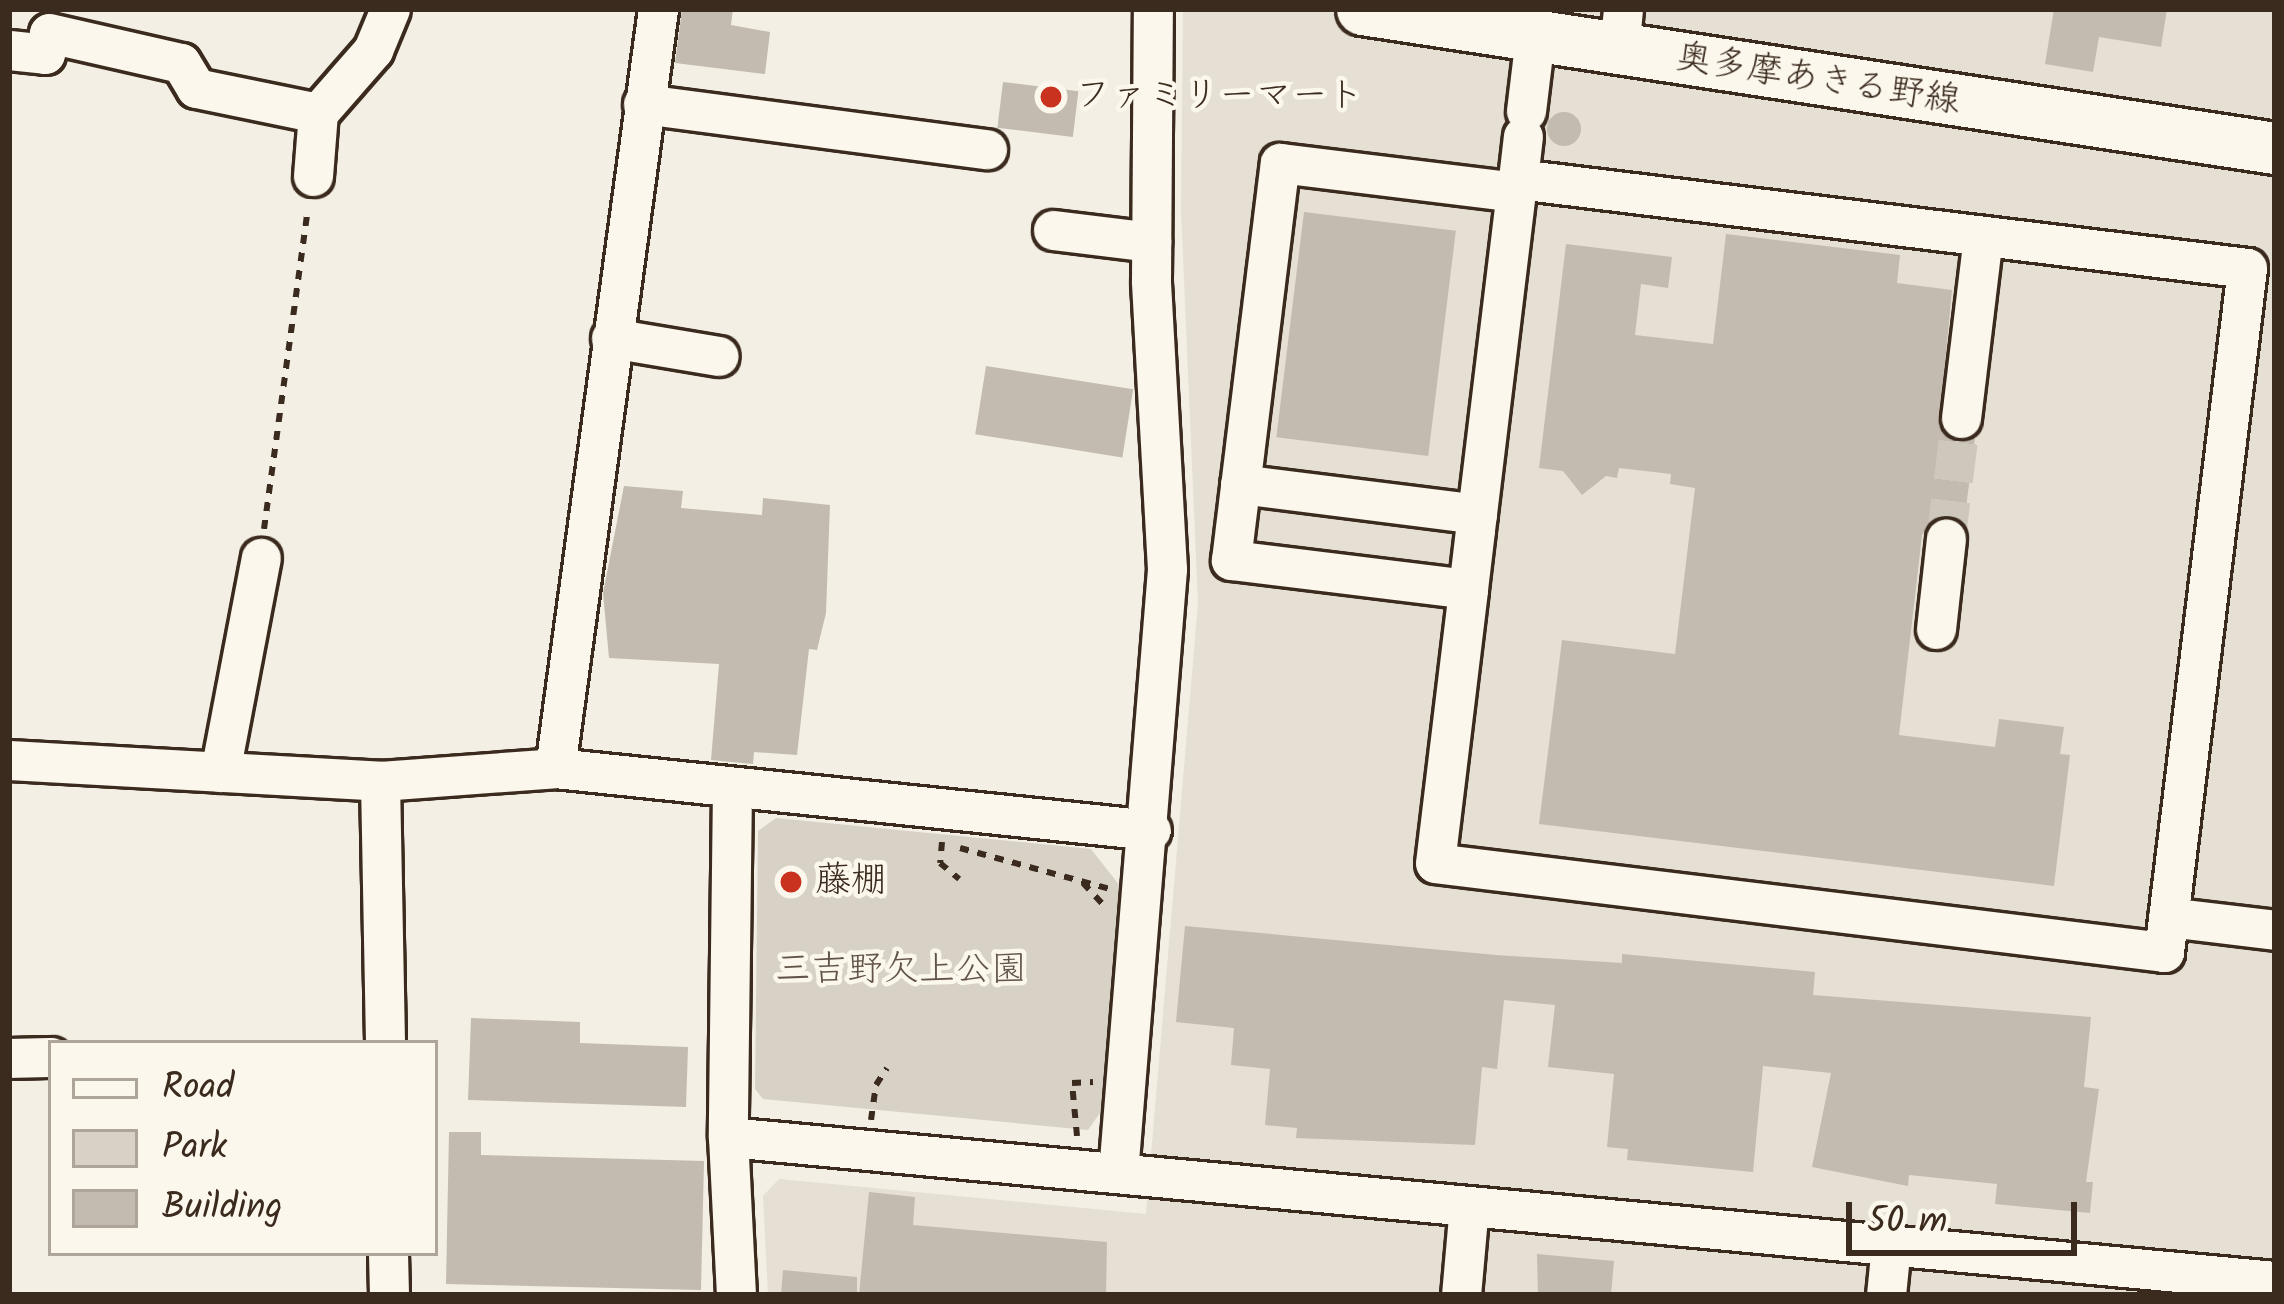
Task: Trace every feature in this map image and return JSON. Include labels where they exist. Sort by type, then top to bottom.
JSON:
[{"type":"main road","name":"奥多摩あきる野線","points":[[1362,9],[1535,37],[1621,29],[2275,148]]},
{"type":"street","points":[[313,176],[318,113],[373,50],[389,9]]},
{"type":"street","points":[[555,768],[575,666],[611,338],[658,9]]},
{"type":"street","points":[[1118,1173],[1151,830],[1167,569],[1150,242],[1153,9]]},
{"type":"street","points":[[9,50],[45,54],[51,21],[181,63],[196,88],[318,113]]},
{"type":"street","points":[[1468,589],[1231,560],[1280,163],[1517,185],[2247,268],[2164,952],[1435,863],[1517,185],[1525,124],[1535,37]]},
{"type":"street","points":[[643,104],[987,149]]},
{"type":"street","points":[[1053,230],[1150,242]]},
{"type":"street","points":[[1961,418],[1983,236]]},
{"type":"street","points":[[611,338],[719,356]]},
{"type":"street","points":[[1240,484],[1477,514]]},
{"type":"street","points":[[1936,629],[1946,538]]},
{"type":"street","points":[[220,772],[261,557]]},
{"type":"street","points":[[9,760],[380,781],[555,768],[1151,830]]},
{"type":"street","points":[[380,781],[385,1040]]},
{"type":"street","points":[[732,787],[728,1136],[736,1295]]},
{"type":"street","points":[[2168,917],[2275,930]]},
{"type":"street","points":[[9,1058],[48,1057]]},
{"type":"street","points":[[728,1136],[2275,1281]]},
{"type":"street","points":[[1461,1295],[1469,1206]]},
{"type":"street","points":[[1886,1295],[1891,1245]]},
{"type":"street","points":[[388,1256],[389,1295]]},
{"type":"path","points":[[261,557],[313,176]]},
{"type":"path","points":[[942,826],[940,863],[959,879]]},
{"type":"path","points":[[942,843],[1125,892]]},
{"type":"path","points":[[1080,880],[1118,921]]},
{"type":"path","points":[[868,1150],[876,1085],[887,1068]]},
{"type":"path","points":[[1072,1083],[1077,1136]]},
{"type":"shaded area","points":[[1183,9],[2275,9],[2275,1295],[768,1295],[763,1196],[779,1179],[1146,1214],[1198,603],[1181,211]]},
{"type":"green space","name":"三吉野欠上公園","points":[[776,818],[1091,849],[1120,886],[1102,1110],[1088,1130],[763,1099],[755,1089],[758,831]]},
{"type":"building","points":[[682,9],[733,9],[731,25],[770,32],[765,74],[675,63]]},
{"type":"building","points":[[2054,9],[2167,9],[2161,47],[2099,37],[2093,72],[2045,64]]},
{"type":"building","points":[[1003,82],[1078,91],[1073,137],[997,128]]},
{"type":"building","points":[[1564,112],[1576,117],[1581,129],[1576,141],[1564,146],[1552,141],[1547,129],[1552,117]]},
{"type":"building","points":[[1304,212],[1456,231],[1428,456],[1276,437]]},
{"type":"building","points":[[1726,234],[1900,255],[1897,283],[1952,290],[1939,426],[1957,442],[1975,437],[1964,524],[1937,517],[1922,535],[1899,735],[1995,747],[1999,719],[2064,727],[2060,754],[2070,755],[2054,886],[1539,824],[1562,640],[1675,654],[1695,488],[1670,484],[1671,474],[1619,468],[1617,478],[1606,476],[1582,495],[1563,471],[1539,468],[1566,244],[1672,257],[1668,288],[1641,284],[1635,335],[1713,344]]},
{"type":"building","points":[[986,366],[1133,389],[1122,457],[975,434]]},
{"type":"building","points":[[624,486],[683,491],[681,508],[762,515],[763,498],[830,505],[826,613],[817,650],[809,649],[797,755],[754,752],[753,764],[711,760],[719,664],[609,658],[603,593]]},
{"type":"building","points":[[1185,926],[1496,955],[1622,963],[1622,954],[1815,972],[1813,995],[2091,1017],[2084,1087],[2099,1089],[2086,1182],[2093,1182],[2090,1213],[1995,1204],[1997,1184],[1909,1175],[1908,1186],[1812,1167],[1831,1073],[1763,1066],[1753,1172],[1627,1160],[1628,1149],[1607,1147],[1614,1074],[1548,1067],[1555,1005],[1504,1000],[1497,1069],[1482,1067],[1475,1145],[1296,1138],[1297,1128],[1265,1125],[1270,1069],[1231,1065],[1234,1028],[1176,1022]]},
{"type":"building","points":[[471,1018],[580,1022],[580,1043],[688,1047],[686,1107],[468,1100]]},
{"type":"building","points":[[449,1132],[481,1132],[481,1155],[704,1161],[701,1290],[446,1284]]},
{"type":"building","points":[[869,1192],[915,1197],[913,1225],[1107,1242],[1106,1295],[859,1295]]},
{"type":"building","points":[[1537,1254],[1614,1261],[1611,1295],[1538,1295]]},
{"type":"building","points":[[783,1270],[857,1277],[857,1295],[781,1295]]},
{"type":"tunnel","points":[[1946,539],[1961,418]]},
{"type":"place","name":"ファミリーマート","points":[[1051,97]]},
{"type":"place","name":"藤棚","points":[[791,882]]}]
